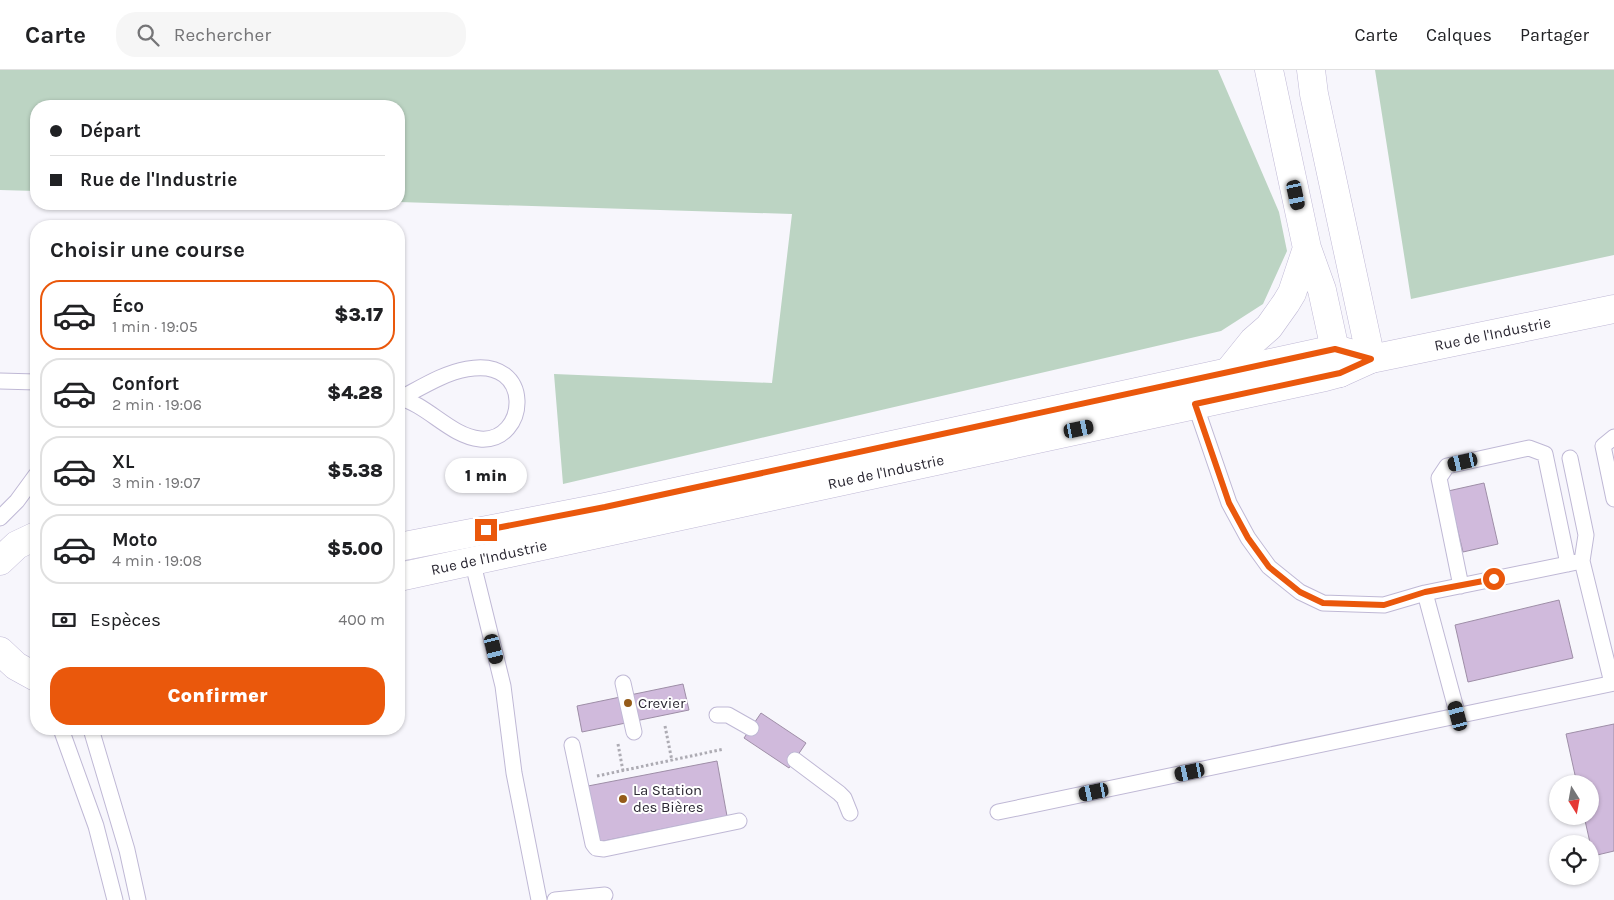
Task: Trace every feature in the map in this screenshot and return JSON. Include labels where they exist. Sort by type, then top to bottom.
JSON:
[{"type":"main road","points":[[1269,70],[1307,248],[1322,290],[1338,361]]},
{"type":"main road","points":[[1311,70],[1322,132],[1371,359]]},
{"type":"main road","points":[[1228,372],[1253,341],[1269,327],[1286,303],[1292,293],[1307,248]]},
{"type":"main road","name":"Rue de l'Industrie","points":[[405,545],[605,507],[1228,372],[1371,359],[1614,309]]},
{"type":"main road","name":"Rue de l'Industrie","points":[[405,576],[1195,404],[1338,361]]},
{"type":"main road","points":[[3,556],[30,539]]},
{"type":"main road","points":[[0,651],[6,658],[30,676]]},
{"type":"lane","points":[[405,396],[451,373],[485,367],[504,373],[511,378],[517,400],[514,418],[509,426],[501,434],[486,439],[465,434],[405,401]]},
{"type":"lane","points":[[0,381],[30,382]]},
{"type":"lane","points":[[1195,404],[1229,503],[1248,538],[1269,567],[1300,592],[1323,603],[1384,605],[1425,592],[1575,563]]},
{"type":"lane","points":[[1614,437],[1602,446],[1614,499]]},
{"type":"lane","points":[[998,812],[1613,683],[1575,563],[1545,454],[1529,448],[1447,466],[1439,478],[1462,586]]},
{"type":"lane","points":[[1570,458],[1586,535],[1575,563]]},
{"type":"lane","points":[[0,518],[17,501],[30,483]]},
{"type":"lane","points":[[472,560],[503,686],[514,774],[539,900]]},
{"type":"lane","points":[[1425,592],[1458,716]]},
{"type":"lane","points":[[623,682],[634,732]]},
{"type":"lane","points":[[717,716],[728,715],[751,728]]},
{"type":"lane","points":[[63,735],[96,826],[114,900]]},
{"type":"lane","points":[[93,735],[127,850],[138,900]]},
{"type":"lane","points":[[572,745],[593,844],[596,848],[604,849],[739,822]]},
{"type":"lane","points":[[795,760],[839,793],[844,798],[850,813]]},
{"type":"lane","points":[[555,900],[605,895]]},
{"type":"path","points":[[665,726],[672,761]]},
{"type":"path","points":[[616,736],[623,771]]},
{"type":"path","points":[[595,777],[724,749]]},
{"type":"green space","points":[[0,70],[1218,70],[1279,212],[1287,251],[1263,304],[1221,331],[563,484],[554,374],[772,383],[792,214],[405,202],[405,100],[30,100],[30,191],[0,190]]},
{"type":"green space","points":[[1375,70],[1614,70],[1614,255],[1411,299]]},
{"type":"building","points":[[1484,483],[1498,544],[1463,552],[1448,491]]},
{"type":"building","points":[[1559,600],[1573,658],[1468,682],[1455,625]]},
{"type":"building","points":[[683,684],[689,710],[582,732],[577,706]]},
{"type":"building","points":[[761,713],[806,743],[789,768],[744,738]]},
{"type":"building","points":[[1614,724],[1614,851],[1599,855],[1599,835],[1588,835],[1586,825],[1599,825],[1599,775],[1575,775],[1566,734]]},
{"type":"building","points":[[717,761],[727,816],[599,842],[588,786]]},
{"type":"place","name":"Crevier","points":[[628,703]]},
{"type":"place","name":"La Station des Bières","points":[[623,799]]},
{"type":"route","points":[[486,530],[605,507],[1335,349],[1371,359],[1340,373],[1325,377],[1195,404],[1229,503],[1248,538],[1269,567],[1300,592],[1323,603],[1384,605],[1425,592],[1494,579]]}]
